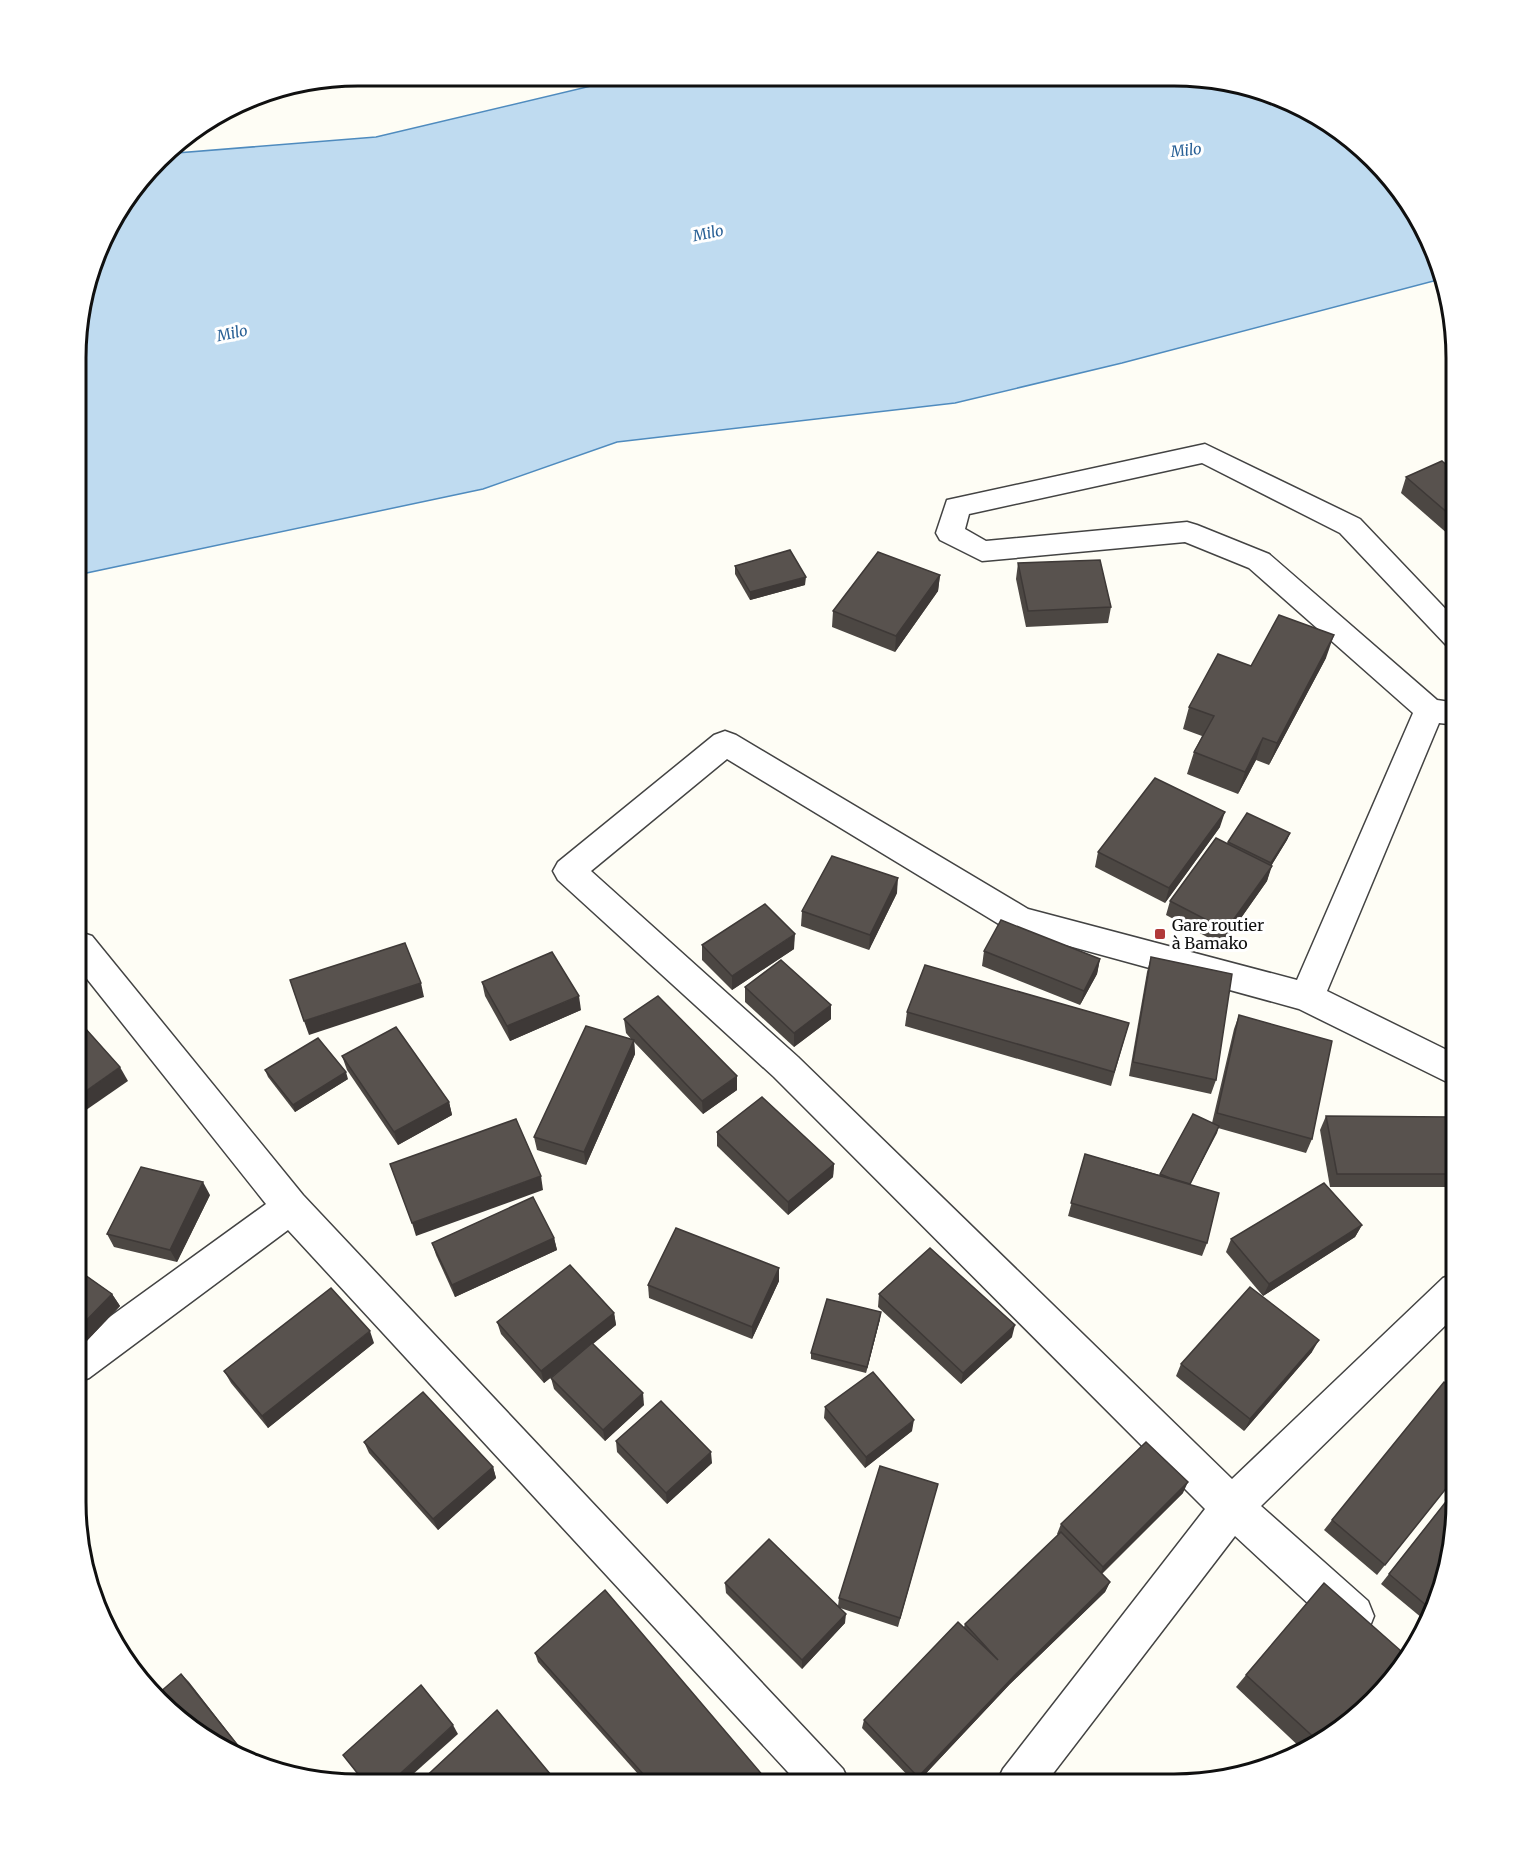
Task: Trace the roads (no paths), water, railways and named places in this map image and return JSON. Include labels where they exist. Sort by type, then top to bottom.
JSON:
[{"type":"street","points":[[1306,997],[1443,712],[1259,561],[1187,532],[982,550],[950,533],[957,507],[1205,453],[1350,526],[1446,627]]},
{"type":"street","points":[[1379,1640],[1232,1507],[786,1066],[569,871],[725,743],[1020,920],[1306,997],[1446,1067]]},
{"type":"street","points":[[85,952],[290,1207],[819,1774]]},
{"type":"street","points":[[85,1358],[290,1207]]},
{"type":"street","points":[[1026,1774],[1232,1507],[1446,1300]]},
{"type":"water","name":"Milo","points":[[591,86],[1192,86],[1210,88],[1245,95],[1278,106],[1326,131],[1354,153],[1379,178],[1401,206],[1426,254],[1435,281],[1122,363],[955,403],[617,442],[483,489],[85,573],[85,358],[88,322],[100,270],[131,206],[153,178],[178,153],[376,137]]},
{"type":"place","name":"Gare routier à Bamako","points":[[1160,934]]}]
